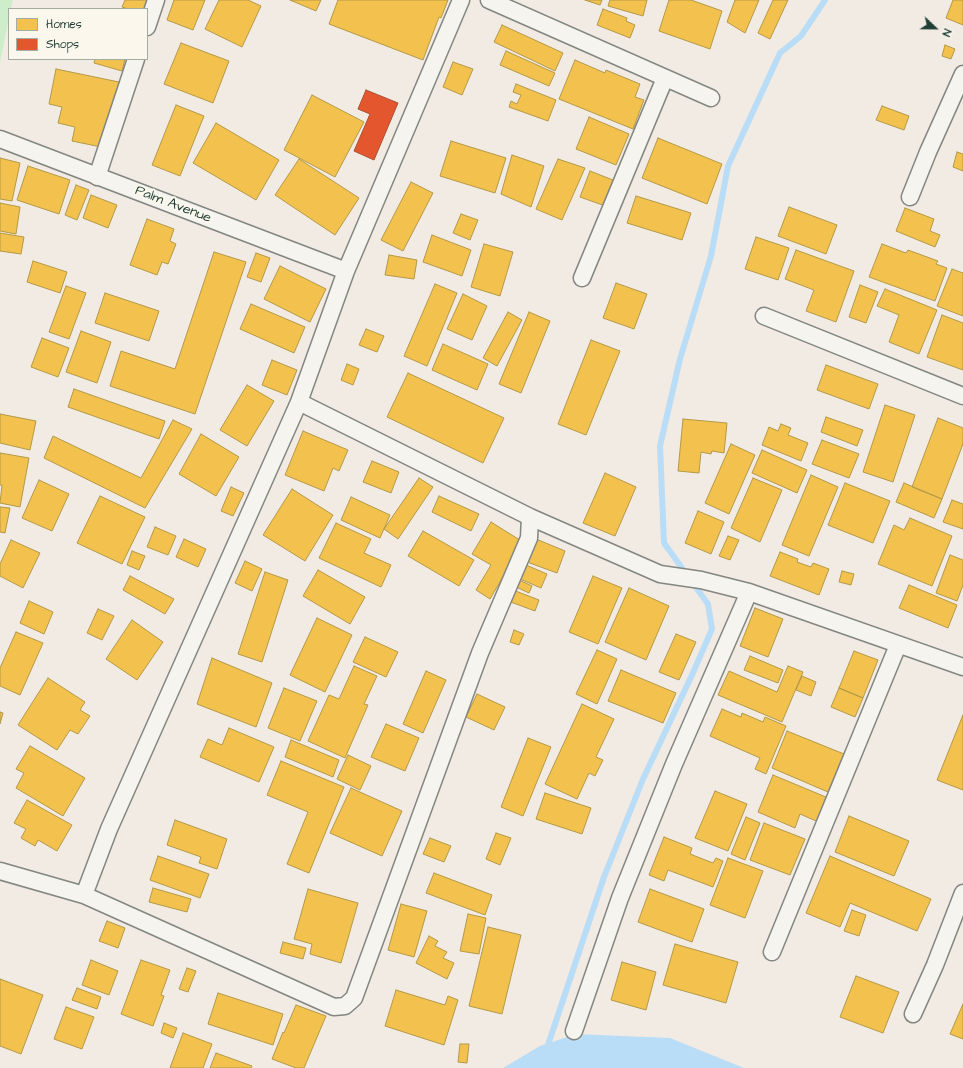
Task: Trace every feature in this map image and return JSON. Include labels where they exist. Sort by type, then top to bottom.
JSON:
[{"type":"street","points":[[148,24],[156,0]]},
{"type":"street","points":[[84,895],[109,830],[299,402],[346,271],[461,0]]},
{"type":"street","points":[[488,0],[711,98]]},
{"type":"street","points":[[97,177],[136,60]]},
{"type":"street","points":[[910,197],[928,152],[963,74]]},
{"type":"street","points":[[582,278],[665,78]]},
{"type":"street","name":"Palm Avenue","points":[[0,140],[346,271]]},
{"type":"street","points":[[764,316],[963,396]]},
{"type":"street","points":[[299,402],[530,517],[660,574],[701,580],[749,592],[963,667]]},
{"type":"street","points":[[0,871],[84,895],[334,1007],[345,1006],[354,998],[480,653],[529,538],[530,517]]},
{"type":"street","points":[[574,1031],[620,898],[674,764],[749,592]]},
{"type":"street","points":[[772,952],[898,645]]},
{"type":"street","points":[[912,1014],[935,965],[963,893]]},
{"type":"green space","points":[[0,0],[13,0],[11,8],[8,8],[8,23],[0,63]]},
{"type":"water","points":[[576,1034],[670,1038],[744,1068],[503,1068],[540,1046]]},
{"type":"building: Homes","points":[[125,0],[149,0],[146,8],[122,7]]},
{"type":"building: Homes","points":[[174,0],[205,0],[193,30],[167,20]]},
{"type":"building: Homes","points":[[219,0],[248,0],[261,6],[242,47],[205,29]]},
{"type":"building: Homes","points":[[290,0],[321,0],[316,11]]},
{"type":"building: Homes","points":[[338,0],[448,0],[441,18],[439,17],[423,60],[329,24]]},
{"type":"building: Homes","points":[[585,0],[602,0],[600,5]]},
{"type":"building: Homes","points":[[610,0],[647,0],[643,16],[608,6]]},
{"type":"building: Homes","points":[[669,0],[691,0],[722,11],[710,49],[659,31]]},
{"type":"building: Homes","points":[[735,0],[759,0],[745,33],[727,22]]},
{"type":"building: Homes","points":[[773,0],[788,0],[770,39],[758,33]]},
{"type":"building: Homes","points":[[953,0],[963,0],[963,25],[946,18]]},
{"type":"building: Homes","points":[[603,9],[627,18],[626,21],[635,25],[630,38],[597,25]]},
{"type":"building: Homes","points":[[502,25],[563,53],[555,71],[494,42]]},
{"type":"building: Homes","points":[[181,43],[229,61],[213,103],[164,84]]},
{"type":"building: Homes","points":[[945,45],[955,49],[951,59],[942,56]]},
{"type":"building: Homes","points":[[506,51],[555,73],[549,86],[500,65]]},
{"type":"building: Homes","points":[[95,60],[125,60],[122,71],[94,63]]},
{"type":"building: Homes","points":[[575,60],[605,73],[606,70],[640,84],[635,97],[644,100],[633,129],[559,99]]},
{"type":"building: Homes","points":[[453,62],[473,69],[462,95],[443,87]]},
{"type":"building: Homes","points":[[56,69],[119,82],[106,148],[72,141],[75,127],[58,123],[62,107],[49,104]]},
{"type":"building: Homes","points":[[516,84],[556,100],[548,121],[509,107],[511,101],[517,104],[521,95],[513,92]]},
{"type":"building: Homes","points":[[312,95],[364,122],[335,177],[284,150]]},
{"type":"building: Homes","points":[[176,105],[204,116],[180,176],[152,165]]},
{"type":"building: Homes","points":[[882,106],[909,116],[904,130],[876,120]]},
{"type":"building: Homes","points":[[589,117],[629,134],[616,165],[576,149]]},
{"type":"building: Homes","points":[[216,123],[279,160],[256,200],[193,163]]},
{"type":"building: Homes","points":[[658,138],[722,164],[707,204],[642,178]]},
{"type":"building: Homes","points":[[451,141],[506,158],[495,193],[440,176]]},
{"type":"building: Homes","points":[[957,152],[963,154],[963,171],[953,167]]},
{"type":"building: Homes","points":[[512,155],[544,166],[531,207],[501,194]]},
{"type":"building: Homes","points":[[0,158],[20,163],[12,201],[0,199]]},
{"type":"building: Homes","points":[[299,159],[359,198],[335,235],[275,195]]},
{"type":"building: Homes","points":[[558,159],[585,168],[562,220],[536,209]]},
{"type":"building: Homes","points":[[28,166],[70,180],[59,214],[17,200]]},
{"type":"building: Homes","points":[[590,171],[618,182],[608,207],[580,197]]},
{"type":"building: Homes","points":[[411,182],[433,193],[403,251],[381,240]]},
{"type":"building: Homes","points":[[76,185],[89,190],[77,220],[65,215]]},
{"type":"building: Homes","points":[[91,195],[117,205],[108,228],[83,218]]},
{"type":"building: Homes","points":[[636,196],[691,213],[682,240],[627,223]]},
{"type":"building: Homes","points":[[0,203],[20,207],[16,234],[0,231]]},
{"type":"building: Homes","points":[[789,207],[837,225],[826,254],[778,236]]},
{"type":"building: Homes","points":[[905,208],[934,219],[930,231],[940,235],[935,247],[896,231]]},
{"type":"building: Homes","points":[[461,214],[478,220],[470,240],[453,233]]},
{"type":"building: Homes","points":[[147,219],[174,229],[170,241],[176,244],[168,264],[162,262],[157,275],[130,265]]},
{"type":"building: Homes","points":[[0,233],[24,237],[21,254],[0,251]]},
{"type":"building: Homes","points":[[432,235],[471,250],[462,276],[423,262]]},
{"type":"building: Homes","points":[[756,237],[789,248],[778,280],[745,269]]},
{"type":"building: Homes","points":[[484,244],[513,252],[500,296],[471,287]]},
{"type":"building: Homes","points":[[882,244],[906,253],[908,250],[938,261],[936,264],[947,268],[935,301],[869,277]]},
{"type":"building: Homes","points":[[796,250],[854,271],[836,322],[806,311],[814,290],[785,279]]},
{"type":"building: Homes","points":[[214,252],[246,262],[195,414],[110,386],[121,351],[175,369]]},
{"type":"building: Homes","points":[[256,253],[270,258],[261,282],[247,277]]},
{"type":"building: Homes","points":[[389,255],[417,260],[414,279],[385,275]]},
{"type":"building: Homes","points":[[33,261],[67,272],[60,293],[27,282]]},
{"type":"building: Homes","points":[[280,266],[326,289],[310,322],[264,299]]},
{"type":"building: Homes","points":[[952,269],[963,273],[963,316],[937,306]]},
{"type":"building: Homes","points":[[616,283],[647,294],[634,329],[603,318]]},
{"type":"building: Homes","points":[[435,284],[457,293],[427,366],[404,356]]},
{"type":"building: Homes","points":[[860,285],[878,292],[866,323],[849,317]]},
{"type":"building: Homes","points":[[66,286],[86,293],[69,339],[49,332]]},
{"type":"building: Homes","points":[[885,289],[937,310],[919,354],[889,342],[899,315],[877,306]]},
{"type":"building: Homes","points":[[105,293],[159,311],[149,341],[95,323]]},
{"type":"building: Homes","points":[[463,294],[487,306],[472,340],[447,329]]},
{"type":"building: Homes","points":[[251,304],[305,327],[294,353],[240,329]]},
{"type":"building: Homes","points":[[508,312],[522,320],[497,366],[483,358]]},
{"type":"building: Homes","points":[[529,312],[550,321],[521,393],[499,384]]},
{"type":"building: Homes","points":[[942,315],[963,323],[963,370],[927,357]]},
{"type":"building: Homes","points":[[366,329],[384,336],[377,352],[359,345]]},
{"type":"building: Homes","points":[[81,331],[111,342],[97,383],[66,372]]},
{"type":"building: Homes","points":[[42,338],[69,348],[58,377],[31,367]]},
{"type":"building: Homes","points":[[591,340],[620,351],[586,435],[558,424]]},
{"type":"building: Homes","points":[[443,344],[488,364],[477,390],[432,370]]},
{"type":"building: Homes","points":[[272,360],[297,370],[287,395],[262,385]]},
{"type":"building: Homes","points":[[347,364],[359,369],[353,385],[341,380]]},
{"type":"building: Homes","points":[[826,365],[878,384],[869,409],[817,390]]},
{"type":"building: Homes","points":[[408,373],[504,418],[483,463],[387,417]]},
{"type":"building: Homes","points":[[247,385],[274,401],[247,446],[220,430]]},
{"type":"building: Homes","points":[[74,389],[165,421],[159,439],[68,407]]},
{"type":"building: Homes","points":[[885,405],[915,415],[893,482],[863,472]]},
{"type":"building: Homes","points":[[0,414],[36,421],[30,450],[0,443]]},
{"type":"building: Homes","points":[[826,417],[863,430],[857,446],[821,432]]},
{"type":"building: Homes","points":[[938,418],[963,428],[963,444],[942,499],[912,487]]},
{"type":"building: Homes","points":[[683,419],[727,423],[724,453],[712,451],[711,454],[701,452],[699,473],[678,471]]},
{"type":"building: Homes","points":[[173,420],[192,429],[145,508],[44,458],[53,436],[141,478]]},
{"type":"building: Homes","points":[[781,424],[791,428],[788,435],[808,443],[801,461],[762,445],[769,427],[778,431]]},
{"type":"building: Homes","points":[[303,431],[348,450],[339,471],[333,468],[324,491],[285,475]]},
{"type":"building: Homes","points":[[201,434],[239,457],[216,496],[179,474]]},
{"type":"building: Homes","points":[[822,440],[859,454],[849,478],[812,464]]},
{"type":"building: Homes","points":[[731,444],[755,455],[729,514],[705,503]]},
{"type":"building: Homes","points":[[762,450],[807,470],[797,493],[752,473]]},
{"type":"building: Homes","points":[[0,453],[29,458],[20,507],[0,503],[2,485],[0,485]]},
{"type":"building: Homes","points":[[372,461],[399,472],[391,493],[363,482]]},
{"type":"building: Homes","points":[[605,473],[636,487],[615,536],[583,523]]},
{"type":"building: Homes","points":[[811,475],[838,487],[809,556],[782,545]]},
{"type":"building: Homes","points":[[419,478],[433,487],[398,539],[384,529]]},
{"type":"building: Homes","points":[[753,478],[782,490],[760,542],[731,528]]},
{"type":"building: Homes","points":[[39,480],[69,494],[52,531],[22,518]]},
{"type":"building: Homes","points":[[845,483],[890,501],[873,543],[828,525]]},
{"type":"building: Homes","points":[[904,483],[942,499],[934,518],[896,502]]},
{"type":"building: Homes","points":[[231,487],[244,493],[233,516],[221,511]]},
{"type":"building: Homes","points":[[292,489],[333,515],[305,561],[263,535]]},
{"type":"building: Homes","points":[[100,496],[145,517],[122,564],[77,543]]},
{"type":"building: Homes","points":[[439,496],[479,514],[471,531],[432,512]]},
{"type":"building: Homes","points":[[351,497],[390,515],[380,538],[341,520]]},
{"type":"building: Homes","points":[[952,500],[963,504],[963,529],[943,522]]},
{"type":"building: Homes","points":[[0,507],[10,508],[5,533],[0,532]]},
{"type":"building: Homes","points":[[698,511],[724,522],[711,554],[685,543]]},
{"type":"building: Homes","points":[[910,518],[952,536],[932,586],[878,564],[894,525],[904,530]]},
{"type":"building: Homes","points":[[491,522],[523,542],[490,599],[476,590],[491,565],[472,554]]},
{"type":"building: Homes","points":[[336,523],[371,539],[364,553],[391,565],[381,587],[319,558]]},
{"type":"building: Homes","points":[[155,527],[176,536],[168,555],[147,547]]},
{"type":"building: Homes","points":[[423,531],[474,560],[459,586],[408,556]]},
{"type":"building: Homes","points":[[728,536],[739,540],[730,560],[719,556]]},
{"type":"building: Homes","points":[[184,539],[206,549],[198,567],[176,557]]},
{"type":"building: Homes","points":[[536,539],[565,551],[557,573],[527,562]]},
{"type":"building: Homes","points":[[11,540],[40,553],[23,588],[0,576],[0,564]]},
{"type":"building: Homes","points":[[132,551],[145,556],[139,570],[127,565]]},
{"type":"building: Homes","points":[[780,552],[798,559],[797,562],[811,567],[813,563],[829,569],[819,595],[770,576]]},
{"type":"building: Homes","points":[[950,555],[963,560],[963,585],[957,601],[936,593]]},
{"type":"building: Homes","points":[[245,561],[262,569],[252,591],[235,583]]},
{"type":"building: Homes","points":[[526,565],[547,574],[541,588],[520,579]]},
{"type":"building: Homes","points":[[318,570],[365,597],[350,624],[303,596]]},
{"type":"building: Homes","points":[[842,571],[854,574],[851,585],[839,582]]},
{"type":"building: Homes","points":[[265,572],[288,580],[262,662],[238,654]]},
{"type":"building: Homes","points":[[130,576],[174,599],[165,614],[123,590]]},
{"type":"building: Homes","points":[[593,576],[622,588],[598,644],[569,632]]},
{"type":"building: Homes","points":[[519,580],[532,586],[529,593],[516,587]]},
{"type":"building: Homes","points":[[909,585],[957,605],[948,628],[899,608]]},
{"type":"building: Homes","points":[[629,588],[669,606],[646,660],[605,642]]},
{"type":"building: Homes","points":[[513,590],[539,600],[535,611],[508,601]]},
{"type":"building: Homes","points":[[29,601],[53,612],[44,634],[20,623]]},
{"type":"building: Homes","points":[[755,608],[783,619],[768,657],[740,646]]},
{"type":"building: Homes","points":[[98,609],[114,616],[102,640],[87,633]]},
{"type":"building: Homes","points":[[317,618],[352,635],[325,692],[290,675]]},
{"type":"building: Homes","points":[[132,620],[163,642],[137,680],[106,659]]},
{"type":"building: Homes","points":[[514,630],[524,634],[519,645],[510,642]]},
{"type":"building: Homes","points":[[16,632],[43,643],[20,695],[0,686],[0,668]]},
{"type":"building: Homes","points":[[676,634],[696,642],[679,680],[659,672]]},
{"type":"building: Homes","points":[[365,637],[398,652],[386,677],[353,662]]},
{"type":"building: Homes","points":[[597,650],[617,659],[597,704],[576,694]]},
{"type":"building: Homes","points":[[854,651],[878,660],[863,698],[839,688]]},
{"type":"building: Homes","points":[[750,656],[783,670],[778,683],[744,670]]},
{"type":"building: Homes","points":[[212,658],[272,683],[256,727],[197,704]]},
{"type":"building: Homes","points":[[354,666],[377,676],[364,704],[368,705],[345,758],[308,741],[329,695],[339,699]]},
{"type":"building: Homes","points":[[788,666],[803,672],[782,722],[718,695],[729,671],[777,692]]},
{"type":"building: Homes","points":[[621,670],[676,693],[663,723],[608,701]]},
{"type":"building: Homes","points":[[426,671],[446,680],[423,733],[403,724]]},
{"type":"building: Homes","points":[[802,676],[816,682],[811,696],[796,690]]},
{"type":"building: Homes","points":[[48,678],[85,702],[80,710],[90,716],[78,734],[70,730],[57,750],[18,725]]},
{"type":"building: Homes","points":[[284,688],[317,701],[300,741],[268,728]]},
{"type":"building: Homes","points":[[839,688],[863,698],[855,717],[831,707]]},
{"type":"building: Homes","points":[[477,694],[505,707],[494,730],[466,717]]},
{"type":"building: Homes","points":[[582,704],[614,719],[596,757],[603,760],[595,776],[589,773],[577,799],[545,784]]},
{"type":"building: Homes","points":[[722,709],[741,717],[742,713],[763,722],[765,717],[786,726],[766,774],[755,769],[760,758],[710,736]]},
{"type":"building: Homes","points":[[0,712],[3,713],[0,724]]},
{"type":"building: Homes","points":[[963,715],[963,790],[937,780]]},
{"type":"building: Homes","points":[[386,724],[419,738],[405,771],[371,757]]},
{"type":"building: Homes","points":[[229,728],[274,747],[259,782],[200,757],[208,739],[222,745]]},
{"type":"building: Homes","points":[[787,731],[844,754],[828,792],[772,768]]},
{"type":"building: Homes","points":[[528,738],[551,747],[523,816],[501,807]]},
{"type":"building: Homes","points":[[291,740],[339,760],[333,777],[285,757]]},
{"type":"building: Homes","points":[[30,746],[85,778],[63,816],[16,788],[24,773],[16,769]]},
{"type":"building: Homes","points":[[348,755],[371,766],[360,790],[337,779]]},
{"type":"building: Homes","points":[[281,761],[344,787],[309,873],[287,864],[308,812],[267,795]]},
{"type":"building: Homes","points":[[773,775],[833,800],[823,824],[800,814],[795,828],[758,812]]},
{"type":"building: Homes","points":[[351,788],[402,811],[382,856],[330,833]]},
{"type":"building: Homes","points":[[715,791],[747,804],[728,851],[695,838]]},
{"type":"building: Homes","points":[[545,793],[591,808],[582,834],[536,819]]},
{"type":"building: Homes","points":[[27,800],[72,825],[57,851],[38,840],[35,846],[21,838],[26,829],[14,823]]},
{"type":"building: Homes","points":[[849,816],[909,841],[894,876],[835,852]]},
{"type":"building: Homes","points":[[746,817],[760,823],[745,860],[731,854]]},
{"type":"building: Homes","points":[[175,820],[227,839],[217,869],[199,863],[201,857],[167,845]]},
{"type":"building: Homes","points":[[764,823],[805,839],[790,875],[750,860]]},
{"type":"building: Homes","points":[[496,833],[511,838],[500,865],[486,859]]},
{"type":"building: Homes","points":[[664,837],[692,848],[690,854],[713,863],[716,858],[723,861],[713,887],[668,870],[664,881],[649,875]]},
{"type":"building: Homes","points":[[430,838],[451,846],[444,862],[423,854]]},
{"type":"building: Homes","points":[[158,856],[209,874],[200,898],[150,880]]},
{"type":"building: Homes","points":[[830,856],[931,899],[917,931],[850,903],[840,927],[806,913]]},
{"type":"building: Homes","points":[[728,858],[763,871],[745,918],[710,905]]},
{"type":"building: Homes","points":[[434,873],[492,895],[485,915],[426,893]]},
{"type":"building: Homes","points":[[153,888],[191,899],[187,912],[149,902]]},
{"type":"building: Homes","points":[[308,889],[358,903],[341,963],[310,954],[312,944],[294,939]]},
{"type":"building: Homes","points":[[650,889],[704,909],[692,942],[638,922]]},
{"type":"building: Homes","points":[[401,904],[427,911],[414,957],[388,950]]},
{"type":"building: Homes","points":[[852,910],[866,915],[859,936],[844,931]]},
{"type":"building: Homes","points":[[468,914],[486,918],[479,954],[460,951]]},
{"type":"building: Homes","points":[[107,921],[125,928],[118,948],[99,941]]},
{"type":"building: Homes","points":[[488,927],[521,935],[502,1014],[469,1006]]},
{"type":"building: Homes","points":[[429,936],[438,941],[435,946],[447,952],[443,958],[454,963],[447,979],[416,963]]},
{"type":"building: Homes","points":[[283,942],[306,948],[303,959],[280,953]]},
{"type":"building: Homes","points":[[675,944],[738,962],[726,1003],[663,985]]},
{"type":"building: Homes","points":[[91,960],[118,971],[109,995],[82,985]]},
{"type":"building: Homes","points":[[141,960],[170,970],[161,995],[164,996],[153,1026],[121,1014]]},
{"type":"building: Homes","points":[[622,962],[656,972],[646,1010],[611,1000]]},
{"type":"building: Homes","points":[[187,968],[196,971],[188,992],[179,989]]},
{"type":"building: Homes","points":[[856,976],[899,992],[883,1033],[840,1017]]},
{"type":"building: Homes","points":[[0,979],[43,995],[21,1054],[0,1046]]},
{"type":"building: Homes","points":[[77,988],[101,997],[97,1009],[72,1000]]},
{"type":"building: Homes","points":[[396,990],[445,1005],[448,996],[458,1000],[444,1045],[385,1026]]},
{"type":"building: Homes","points":[[218,993],[283,1014],[273,1045],[208,1024]]},
{"type":"building: Homes","points":[[963,1004],[963,1039],[950,1034]]},
{"type":"building: Homes","points":[[296,1005],[326,1016],[304,1068],[296,1068],[272,1059]]},
{"type":"building: Homes","points":[[66,1007],[94,1017],[82,1049],[54,1039]]},
{"type":"building: Homes","points":[[164,1023],[177,1028],[173,1038],[161,1033]]},
{"type":"building: Homes","points":[[183,1033],[212,1044],[203,1068],[170,1068]]},
{"type":"building: Homes","points":[[460,1044],[469,1044],[467,1063],[458,1062]]},
{"type":"building: Homes","points":[[216,1053],[252,1066],[251,1068],[210,1068]]},
{"type":"building: Shops","points":[[366,90],[398,103],[374,160],[354,151],[370,114],[358,109]]},
{"type":"waterway","points":[[546,1051],[604,877],[643,779],[712,629],[708,604],[664,543],[660,446],[680,359],[711,256],[728,166],[780,53],[801,36],[825,0]]}]
